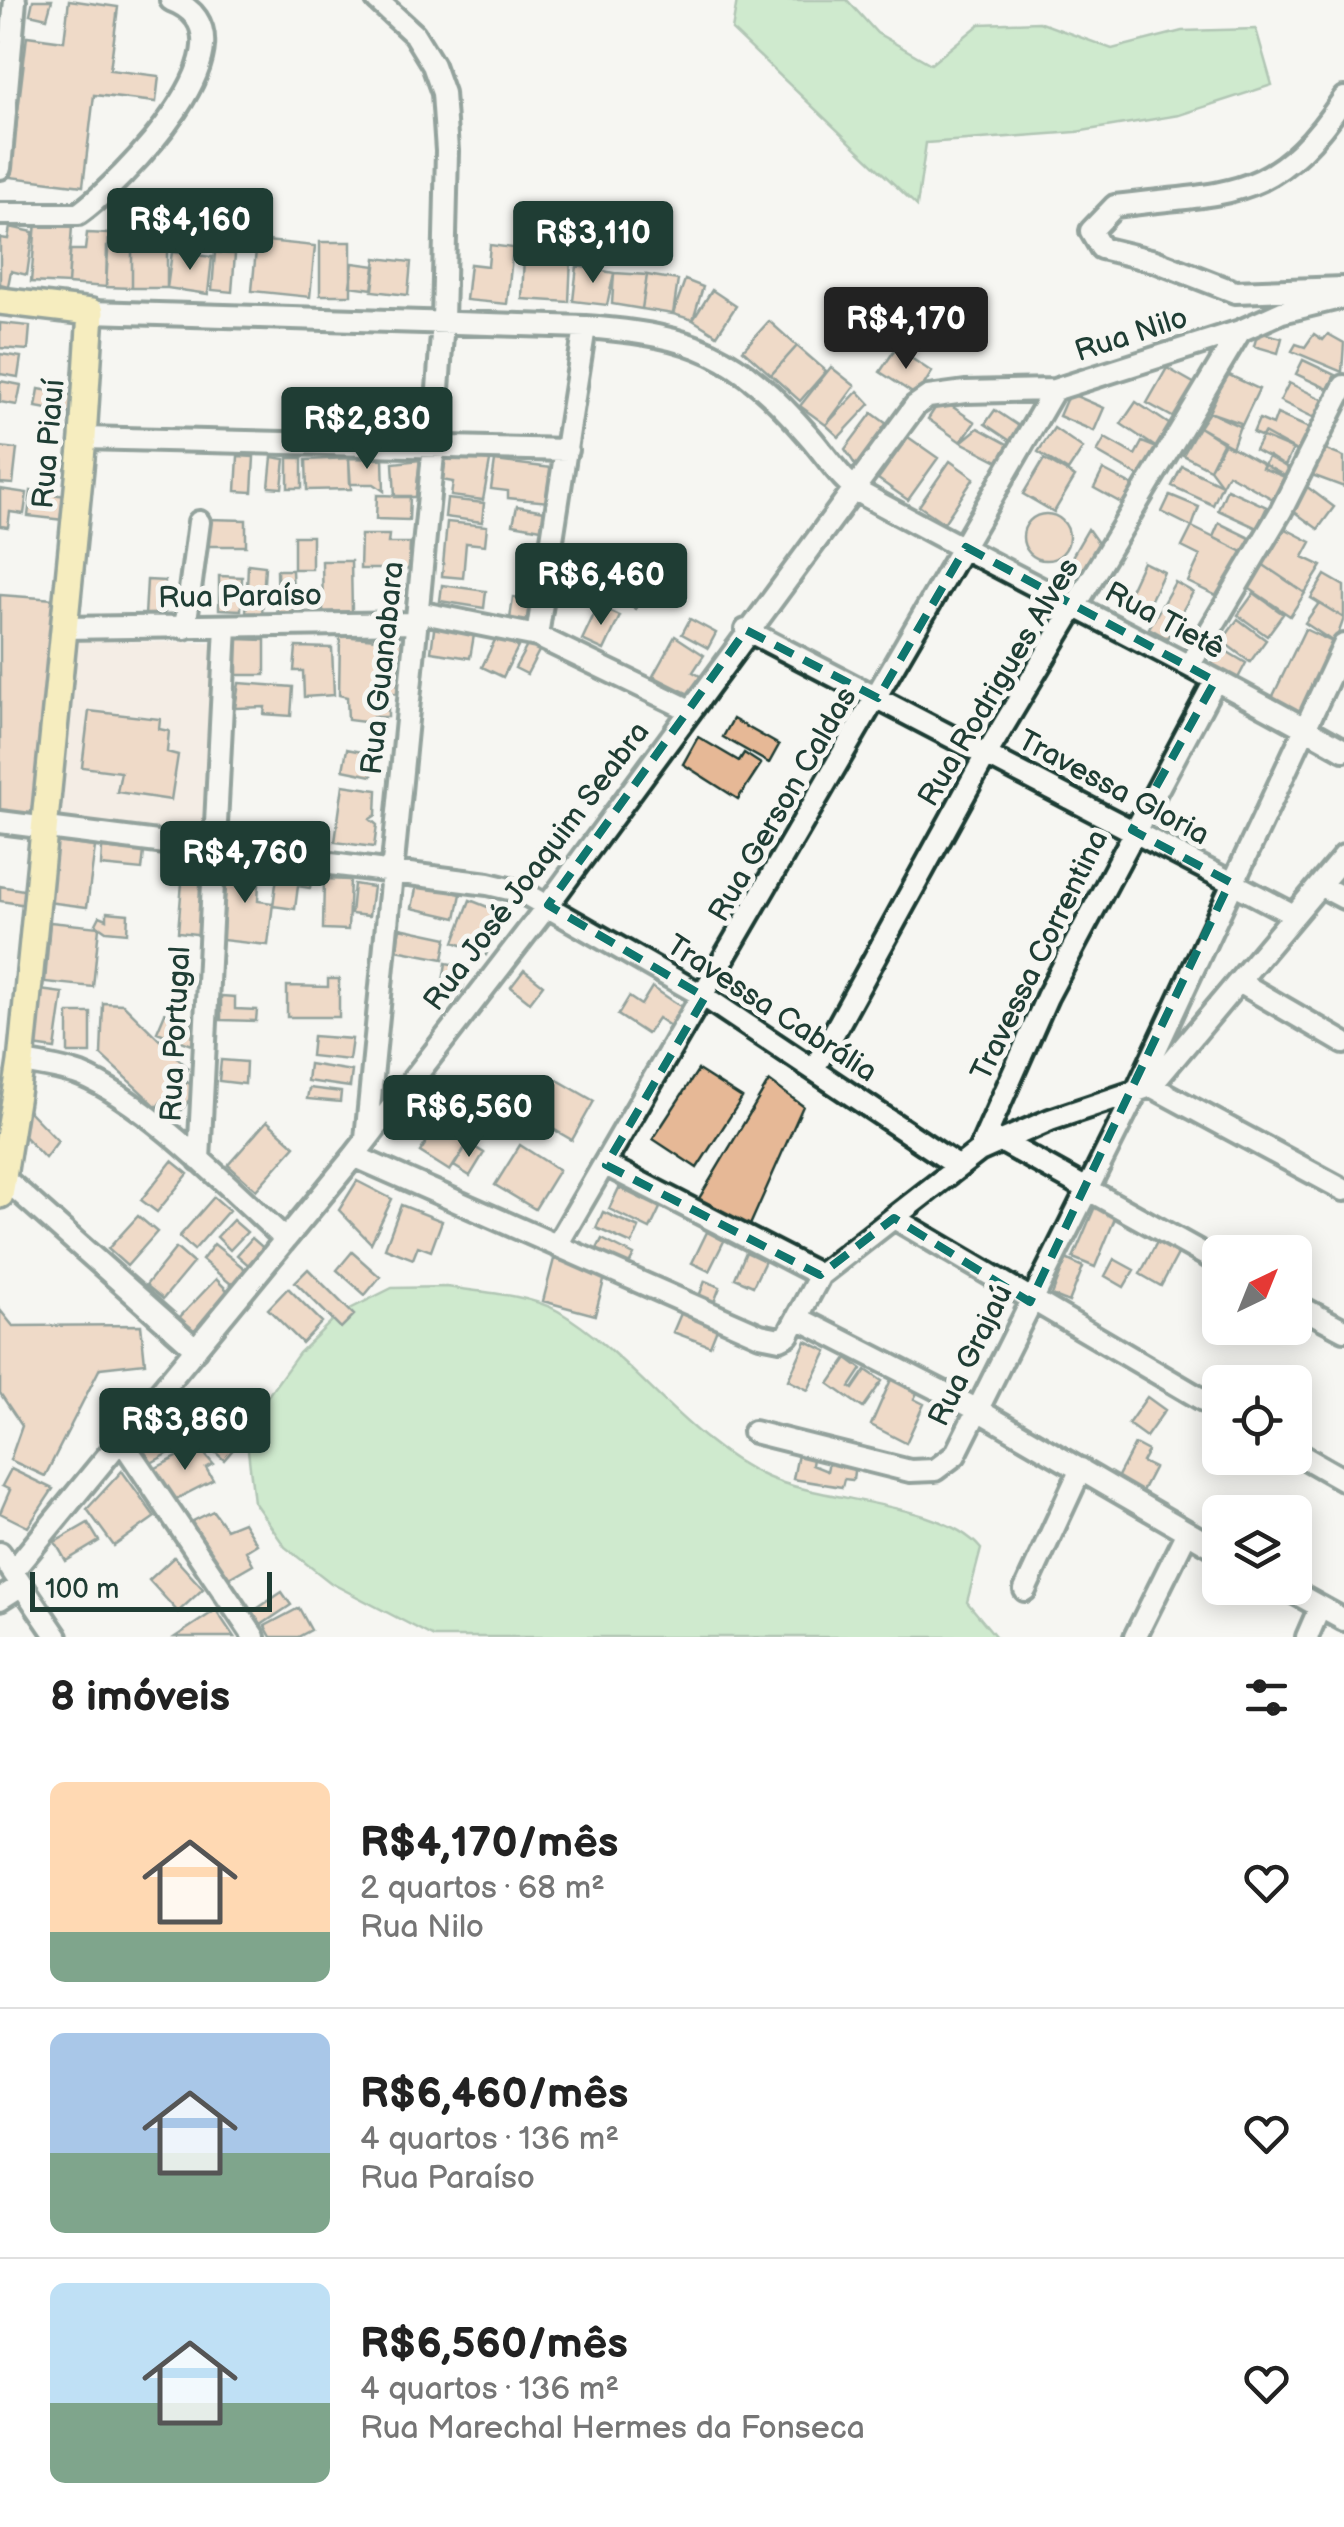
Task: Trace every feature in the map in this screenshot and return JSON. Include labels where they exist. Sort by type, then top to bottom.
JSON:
[{"type":"main road","points":[[0,301],[91,312]]},
{"type":"main road","name":"Rua Piauí","points":[[2,1186],[22,1062],[83,438],[91,312]]},
{"type":"street","points":[[0,168],[16,0]]},
{"type":"street","points":[[0,214],[78,214],[162,133],[190,86],[203,41],[194,16],[172,0]]},
{"type":"street","name":"Rua Guanabara","points":[[360,1148],[434,444],[443,321],[447,151],[443,94],[434,65],[414,34],[377,0]]},
{"type":"street","points":[[1344,98],[1316,139],[1270,179],[1227,194],[1115,206],[1092,231],[1102,248],[1155,262],[1235,292],[1344,288]]},
{"type":"street","name":"Rua Nilo","points":[[826,522],[915,406],[928,398],[1054,390],[1240,331],[1282,312],[1344,297]]},
{"type":"street","points":[[91,312],[443,321],[586,327],[666,336],[726,360],[771,392],[852,486]]},
{"type":"street","points":[[537,636],[586,327]]},
{"type":"street","name":"Rua Rodrigues Alves","points":[[814,1069],[987,754],[1240,331]]},
{"type":"street","points":[[1189,666],[1281,511],[1344,386]]},
{"type":"street","name":"Rua Gerson Caldas","points":[[558,1245],[1054,390]]},
{"type":"street","points":[[83,438],[567,450]]},
{"type":"street","name":"Rua Tietê","points":[[852,486],[1344,750]]},
{"type":"street","points":[[185,628],[198,522]]},
{"type":"street","name":"Rua José Joaquim Seabra","points":[[0,1599],[120,1438],[360,1148],[548,905],[826,522]]},
{"type":"street","name":"Rua Paraíso","points":[[63,628],[185,628],[418,618],[537,636],[690,710]]},
{"type":"street","name":"Rua Portugal","points":[[199,1160],[226,626]]},
{"type":"street","name":"Travessa Gloria","points":[[746,630],[1294,914]]},
{"type":"street","points":[[1144,1089],[1230,882],[1344,646]]},
{"type":"street","name":"Travessa Correntina","points":[[979,1152],[1047,998],[1132,830],[1215,681]]},
{"type":"street","name":"Travessa Cabrália","points":[[0,822],[488,884],[548,905],[705,996],[959,1167]]},
{"type":"street","points":[[360,1148],[558,1245],[760,1335],[780,1339],[788,1335],[820,1275],[979,1152],[999,1140],[1144,1089],[1241,984],[1344,856]]},
{"type":"street","points":[[1322,886],[1344,898]]},
{"type":"street","points":[[1241,984],[1344,1043]]},
{"type":"street","points":[[22,1062],[71,1072],[114,1092],[199,1160],[286,1240]]},
{"type":"street","points":[[1144,1089],[1344,1190]]},
{"type":"street","name":"Rua Grajaú","points":[[754,1432],[925,1472],[950,1462],[1084,1189],[1144,1089]]},
{"type":"street","points":[[999,1140],[1202,1253]]},
{"type":"street","points":[[606,1166],[820,1275]]},
{"type":"street","points":[[2,1186],[196,1348]]},
{"type":"street","points":[[894,1218],[1030,1302],[1202,1400]]},
{"type":"street","points":[[1312,1313],[1344,1330]]},
{"type":"street","points":[[798,1318],[978,1410],[1202,1541]]},
{"type":"street","points":[[120,1438],[254,1637]]},
{"type":"street","points":[[1312,1462],[1344,1480]]},
{"type":"street","points":[[1024,1590],[1081,1468]]},
{"type":"street","points":[[1135,1637],[1187,1532]]},
{"type":"street","points":[[0,1552],[57,1637]]},
{"type":"street","points":[[1312,1603],[1344,1620]]},
{"type":"street","points":[[1307,1637],[1320,1607]]},
{"type":"highlighted area","points":[[966,547],[1215,681],[1132,830],[1230,882],[1030,1302],[894,1218],[820,1275],[606,1165],[705,997],[548,905],[746,630],[878,698]]},
{"type":"shaded area","points":[[77,641],[215,642],[206,836],[61,816]]},
{"type":"green space","points":[[737,0],[847,0],[877,33],[931,64],[980,24],[1039,22],[1112,49],[1182,31],[1256,29],[1272,85],[1179,115],[1076,132],[926,143],[917,206],[732,30]]},
{"type":"green space","points":[[446,1287],[518,1297],[558,1311],[611,1351],[710,1441],[767,1477],[820,1493],[912,1512],[963,1533],[981,1549],[967,1602],[996,1637],[434,1637],[331,1583],[285,1547],[254,1502],[248,1450],[267,1397],[299,1353],[338,1315],[392,1288]]},
{"type":"building","points":[[33,0],[52,0],[47,18],[30,14]]},
{"type":"building","points":[[69,0],[118,7],[110,70],[159,76],[156,102],[94,95],[83,186],[10,177],[27,36],[64,41]]},
{"type":"building","points":[[36,222],[72,226],[68,284],[31,282]]},
{"type":"building","points":[[10,227],[33,232],[27,275],[11,271],[8,286],[0,284],[0,238],[8,239]]},
{"type":"building","points":[[87,233],[109,234],[106,287],[68,284],[70,250],[85,250]]},
{"type":"building","points":[[257,240],[315,246],[310,297],[252,291]]},
{"type":"building","points":[[320,242],[351,242],[351,295],[320,295]]},
{"type":"building","points":[[490,245],[513,248],[507,304],[466,300],[470,264],[488,266]]},
{"type":"building","points":[[132,246],[132,288],[106,287],[107,247]]},
{"type":"building","points":[[132,246],[167,246],[167,288],[132,288]]},
{"type":"building","points":[[172,252],[212,257],[208,294],[167,288]]},
{"type":"building","points":[[215,252],[235,254],[232,292],[212,290]]},
{"type":"building","points":[[524,256],[571,258],[569,302],[522,299]]},
{"type":"building","points":[[376,258],[411,262],[408,295],[372,291]]},
{"type":"building","points":[[353,263],[376,266],[373,289],[350,286]]},
{"type":"building","points":[[577,266],[614,273],[607,305],[573,301]]},
{"type":"building","points":[[614,273],[647,275],[642,309],[612,304]]},
{"type":"building","points":[[647,275],[678,280],[673,314],[642,309]]},
{"type":"building","points":[[685,280],[703,287],[693,320],[673,314]]},
{"type":"building","points":[[712,290],[736,306],[717,335],[693,320]]},
{"type":"building","points":[[769,321],[797,346],[771,375],[743,350]]},
{"type":"building","points":[[0,323],[30,326],[28,350],[0,348]]},
{"type":"building","points":[[1258,332],[1282,338],[1278,353],[1254,346]]},
{"type":"building","points":[[1314,334],[1323,340],[1328,334],[1344,343],[1342,372],[1292,351],[1296,344],[1305,347]]},
{"type":"building","points":[[797,346],[826,371],[800,401],[771,375]]},
{"type":"building","points":[[896,348],[932,372],[917,396],[880,372]]},
{"type":"building","points":[[0,354],[21,357],[18,377],[0,374]]},
{"type":"building","points":[[1303,360],[1335,375],[1328,389],[1296,374]]},
{"type":"building","points":[[831,367],[855,386],[826,425],[800,406]]},
{"type":"building","points":[[1167,368],[1197,385],[1178,420],[1147,403]]},
{"type":"building","points":[[1227,374],[1259,389],[1241,427],[1209,412]]},
{"type":"building","points":[[0,381],[21,385],[17,405],[0,402]]},
{"type":"building","points":[[1289,383],[1324,400],[1315,418],[1280,401]]},
{"type":"building","points":[[39,389],[77,396],[74,414],[36,407]]},
{"type":"building","points":[[858,391],[870,404],[839,437],[826,425]]},
{"type":"building","points":[[1069,393],[1104,408],[1094,431],[1059,416]]},
{"type":"building","points":[[941,399],[975,422],[961,442],[928,419]]},
{"type":"building","points":[[1136,402],[1172,426],[1157,448],[1121,424]]},
{"type":"building","points":[[995,410],[1022,428],[1012,442],[985,424]]},
{"type":"building","points":[[1209,412],[1241,423],[1232,448],[1199,427]]},
{"type":"building","points":[[872,413],[887,424],[856,466],[845,449]]},
{"type":"building","points":[[1277,414],[1309,428],[1299,452],[1253,433],[1259,419],[1273,425]]},
{"type":"building","points":[[1199,427],[1224,441],[1210,469],[1183,455]]},
{"type":"building","points":[[978,428],[1011,446],[1002,463],[961,442]]},
{"type":"building","points":[[1054,428],[1083,448],[1068,471],[1038,452]]},
{"type":"building","points":[[1264,433],[1293,449],[1285,466],[1255,450]]},
{"type":"building","points":[[908,437],[938,458],[908,500],[878,479]]},
{"type":"building","points":[[1105,438],[1135,455],[1142,442],[1157,448],[1142,478],[1097,452]]},
{"type":"building","points":[[1225,443],[1292,480],[1280,503],[1228,474],[1222,485],[1210,469]]},
{"type":"building","points":[[0,447],[17,449],[13,484],[0,483]]},
{"type":"building","points":[[1326,450],[1344,457],[1344,487],[1312,475]]},
{"type":"building","points":[[447,453],[490,461],[483,500],[451,496],[453,482],[442,480]]},
{"type":"building","points":[[238,456],[254,457],[252,492],[236,491]]},
{"type":"building","points":[[1269,456],[1292,471],[1292,480],[1262,468]]},
{"type":"building","points":[[272,457],[285,459],[282,488],[269,487]]},
{"type":"building","points":[[288,458],[302,458],[302,488],[288,488]]},
{"type":"building","points":[[349,458],[383,459],[384,491],[374,484],[350,484]]},
{"type":"building","points":[[349,458],[351,489],[307,490],[306,460]]},
{"type":"building","points":[[1044,459],[1075,477],[1054,512],[1023,494]]},
{"type":"building","points":[[420,460],[416,497],[395,497],[393,463]]},
{"type":"building","points":[[495,461],[552,468],[549,502],[508,498],[508,491],[491,489]]},
{"type":"building","points":[[950,461],[974,478],[944,523],[919,506]]},
{"type":"building","points":[[1182,466],[1222,485],[1213,505],[1172,486]]},
{"type":"building","points":[[1103,470],[1135,487],[1125,505],[1094,488]]},
{"type":"building","points":[[1306,486],[1334,507],[1318,529],[1289,508]]},
{"type":"building","points":[[0,489],[27,493],[24,514],[10,512],[8,527],[0,526]]},
{"type":"building","points":[[1227,489],[1267,507],[1257,528],[1218,510]]},
{"type":"building","points":[[31,491],[66,496],[64,520],[28,516]]},
{"type":"building","points":[[377,495],[410,496],[409,520],[376,519]]},
{"type":"building","points":[[1170,495],[1199,507],[1192,527],[1162,512]]},
{"type":"building","points":[[447,499],[484,503],[482,522],[445,517]]},
{"type":"building","points":[[517,506],[550,512],[547,530],[513,524]]},
{"type":"building","points":[[1046,514],[1062,521],[1069,537],[1062,553],[1046,560],[1030,553],[1023,537],[1030,521]]},
{"type":"building","points":[[208,519],[246,520],[246,546],[208,546]]},
{"type":"building","points":[[447,522],[487,526],[485,545],[466,543],[463,578],[442,576]]},
{"type":"building","points":[[1219,523],[1250,538],[1243,552],[1213,537]]},
{"type":"building","points":[[1192,527],[1243,552],[1221,598],[1188,582],[1200,556],[1182,547]]},
{"type":"building","points":[[1284,528],[1311,542],[1303,557],[1322,566],[1305,593],[1262,564]]},
{"type":"building","points":[[1088,529],[1103,550],[1080,591],[1059,579]]},
{"type":"building","points":[[361,535],[389,535],[388,543],[410,543],[409,569],[360,569]]},
{"type":"building","points":[[294,536],[312,536],[312,569],[294,569]]},
{"type":"building","points":[[570,544],[614,553],[610,570],[601,568],[600,577],[566,571]]},
{"type":"building","points":[[322,561],[351,561],[352,612],[323,612]]},
{"type":"building","points":[[1143,562],[1164,572],[1144,614],[1123,605]]},
{"type":"building","points":[[248,564],[265,566],[262,615],[246,614]]},
{"type":"building","points":[[1262,564],[1305,593],[1290,616],[1247,587]]},
{"type":"building","points":[[277,570],[292,570],[294,617],[278,617]]},
{"type":"building","points":[[621,575],[645,583],[636,609],[612,600]]},
{"type":"building","points":[[1325,575],[1344,586],[1344,618],[1311,598]]},
{"type":"building","points":[[219,576],[242,577],[241,610],[219,609]]},
{"type":"building","points":[[147,580],[165,581],[164,617],[145,616]]},
{"type":"building","points":[[1175,582],[1193,592],[1167,638],[1149,628]]},
{"type":"building","points":[[442,585],[486,591],[484,608],[440,601]]},
{"type":"building","points":[[1254,593],[1283,614],[1267,636],[1238,615]]},
{"type":"building","points":[[0,595],[54,599],[35,823],[0,818]]},
{"type":"building","points":[[513,597],[536,600],[533,622],[510,619]]},
{"type":"building","points":[[1319,603],[1344,618],[1335,643],[1305,623]]},
{"type":"building","points":[[598,606],[620,616],[604,650],[582,640]]},
{"type":"building","points":[[690,619],[716,633],[708,648],[682,634]]},
{"type":"building","points":[[1238,619],[1266,640],[1250,662],[1222,641]]},
{"type":"building","points":[[435,622],[462,626],[461,632],[474,635],[470,658],[431,652]]},
{"type":"building","points":[[1305,629],[1335,643],[1301,713],[1272,698]]},
{"type":"building","points":[[340,636],[402,641],[398,694],[388,692],[388,717],[373,717],[373,723],[348,720],[347,697],[339,695]]},
{"type":"building","points":[[497,636],[518,647],[503,677],[482,667]]},
{"type":"building","points":[[675,636],[704,655],[693,672],[700,676],[691,695],[653,676]]},
{"type":"building","points":[[237,639],[265,640],[265,675],[237,675]]},
{"type":"building","points":[[528,644],[539,651],[527,674],[515,668]]},
{"type":"building","points":[[296,647],[332,648],[334,695],[304,697],[303,671],[294,671]]},
{"type":"building","points":[[1221,648],[1246,663],[1236,682],[1210,666]]},
{"type":"building","points":[[239,683],[293,687],[291,716],[264,714],[265,707],[235,708]]},
{"type":"building","points":[[89,711],[160,719],[159,729],[169,731],[167,752],[178,755],[171,800],[117,792],[121,772],[82,767]]},
{"type":"building","points":[[733,719],[779,745],[769,763],[723,737]]},
{"type":"building","points":[[698,737],[739,761],[744,753],[761,764],[738,799],[683,764]]},
{"type":"building","points":[[347,749],[376,755],[372,776],[343,770]]},
{"type":"building","points":[[343,785],[377,790],[376,815],[370,819],[377,825],[374,847],[335,842]]},
{"type":"building","points":[[54,842],[95,847],[87,907],[47,902]]},
{"type":"building","points":[[102,848],[144,852],[142,870],[101,866]]},
{"type":"building","points":[[228,861],[260,864],[258,901],[273,903],[268,945],[222,940]]},
{"type":"building","points":[[278,869],[312,874],[310,888],[298,886],[295,909],[273,906]]},
{"type":"building","points":[[183,870],[209,871],[205,935],[178,932]]},
{"type":"building","points":[[324,879],[350,880],[348,930],[323,929]]},
{"type":"building","points":[[354,884],[373,887],[369,916],[351,914]]},
{"type":"building","points":[[417,884],[461,894],[456,918],[412,908]]},
{"type":"building","points":[[0,886],[29,891],[27,905],[0,901]]},
{"type":"building","points":[[470,900],[503,913],[486,955],[454,942]]},
{"type":"building","points":[[107,912],[128,914],[127,933],[106,931],[96,924],[100,916],[107,919]]},
{"type":"building","points":[[50,922],[99,927],[93,987],[45,982]]},
{"type":"building","points":[[400,928],[447,938],[443,959],[396,950]]},
{"type":"building","points":[[446,963],[467,967],[462,992],[442,988]]},
{"type":"building","points":[[524,970],[543,985],[530,1002],[511,987]]},
{"type":"building","points":[[328,979],[339,979],[339,1017],[287,1017],[287,986],[328,987]]},
{"type":"building","points":[[652,987],[682,1007],[670,1026],[658,1018],[647,1034],[618,1015],[629,997],[641,1005]]},
{"type":"building","points":[[40,990],[63,993],[55,1049],[33,1046]]},
{"type":"building","points":[[221,996],[235,997],[235,1009],[257,1010],[256,1021],[221,1020]]},
{"type":"building","points":[[103,1003],[123,1004],[188,1068],[157,1107],[101,1055]]},
{"type":"building","points":[[68,1013],[91,1013],[91,1053],[68,1053]]},
{"type":"building","points":[[165,1013],[199,1026],[192,1045],[157,1032]]},
{"type":"building","points":[[313,1036],[352,1039],[349,1060],[311,1056]]},
{"type":"building","points":[[221,1060],[246,1062],[245,1084],[219,1081]]},
{"type":"building","points":[[309,1064],[352,1071],[350,1087],[307,1081]]},
{"type":"building","points":[[698,1070],[742,1098],[697,1168],[653,1139]]},
{"type":"building","points":[[556,1079],[594,1101],[572,1140],[534,1118]]},
{"type":"building","points":[[769,1081],[803,1106],[747,1232],[698,1200]]},
{"type":"building","points":[[187,1082],[197,1089],[173,1122],[163,1115]]},
{"type":"building","points":[[309,1088],[341,1092],[340,1102],[307,1099]]},
{"type":"building","points":[[452,1102],[482,1121],[450,1171],[420,1152]]},
{"type":"building","points":[[26,1108],[58,1141],[45,1158],[23,1135]]},
{"type":"building","points":[[267,1121],[295,1146],[256,1190],[228,1165]]},
{"type":"building","points":[[468,1143],[484,1153],[470,1176],[454,1166]]},
{"type":"building","points":[[520,1145],[559,1170],[535,1209],[495,1185]]},
{"type":"building","points":[[172,1161],[188,1174],[157,1212],[141,1200]]},
{"type":"building","points":[[357,1181],[392,1199],[371,1243],[339,1210]]},
{"type":"building","points":[[619,1188],[660,1208],[650,1229],[609,1209]]},
{"type":"building","points":[[214,1197],[229,1210],[194,1250],[179,1237]]},
{"type":"building","points":[[1097,1202],[1118,1211],[1095,1267],[1073,1258]]},
{"type":"building","points":[[401,1205],[442,1221],[431,1251],[418,1246],[413,1259],[385,1248]]},
{"type":"building","points":[[603,1212],[639,1228],[632,1244],[596,1228]]},
{"type":"building","points":[[138,1216],[157,1232],[127,1266],[108,1249]]},
{"type":"building","points":[[233,1220],[247,1232],[230,1250],[217,1237]]},
{"type":"building","points":[[707,1232],[724,1241],[709,1271],[692,1263]]},
{"type":"building","points":[[252,1238],[268,1252],[253,1269],[237,1255]]},
{"type":"building","points":[[602,1239],[634,1255],[626,1270],[595,1253]]},
{"type":"building","points":[[1157,1242],[1178,1254],[1161,1286],[1140,1274]]},
{"type":"building","points":[[214,1244],[250,1273],[237,1289],[202,1260]]},
{"type":"building","points":[[176,1248],[193,1263],[163,1299],[146,1285]]},
{"type":"building","points":[[352,1252],[380,1277],[365,1295],[337,1270]]},
{"type":"building","points":[[746,1252],[765,1261],[753,1286],[735,1278]]},
{"type":"building","points":[[554,1259],[606,1273],[595,1315],[543,1301]]},
{"type":"building","points":[[1066,1259],[1083,1267],[1069,1302],[1052,1295]]},
{"type":"building","points":[[1114,1259],[1134,1270],[1124,1287],[1105,1276]]},
{"type":"building","points":[[308,1269],[354,1315],[341,1328],[295,1282]]},
{"type":"building","points":[[216,1279],[235,1298],[197,1339],[177,1320]]},
{"type":"building","points":[[705,1281],[720,1287],[711,1310],[696,1304]]},
{"type":"building","points":[[288,1288],[322,1322],[302,1343],[268,1309]]},
{"type":"building","points":[[0,1310],[13,1326],[141,1325],[145,1363],[100,1368],[45,1476],[10,1460],[22,1426],[0,1393]]},
{"type":"building","points":[[682,1311],[718,1326],[710,1346],[673,1332]]},
{"type":"building","points":[[806,1341],[827,1351],[808,1390],[788,1380]]},
{"type":"building","points":[[847,1358],[862,1369],[850,1387],[853,1389],[866,1370],[882,1381],[863,1408],[829,1384]]},
{"type":"building","points":[[893,1375],[920,1387],[914,1399],[924,1404],[906,1443],[871,1425]]},
{"type":"building","points":[[1147,1397],[1165,1410],[1146,1437],[1128,1424]]},
{"type":"building","points":[[184,1401],[235,1447],[224,1460],[172,1414]]},
{"type":"building","points":[[158,1423],[184,1445],[151,1463],[138,1446]]},
{"type":"building","points":[[1135,1444],[1148,1451],[1142,1462],[1154,1468],[1141,1493],[1116,1480]]},
{"type":"building","points":[[198,1446],[213,1464],[206,1468],[213,1480],[174,1500],[154,1469]]},
{"type":"building","points":[[799,1449],[814,1452],[812,1465],[827,1471],[830,1457],[855,1462],[853,1480],[844,1479],[842,1487],[793,1479]]},
{"type":"building","points":[[11,1469],[53,1489],[28,1527],[0,1513],[10,1490],[2,1486]]},
{"type":"building","points":[[122,1471],[155,1517],[114,1546],[87,1509]]},
{"type":"building","points":[[213,1511],[226,1529],[243,1522],[257,1544],[246,1551],[253,1564],[227,1579],[189,1523]]},
{"type":"building","points":[[88,1523],[99,1541],[66,1561],[55,1542]]},
{"type":"building","points":[[174,1557],[203,1589],[178,1612],[149,1580]]},
{"type":"building","points":[[282,1592],[291,1605],[261,1625],[252,1612]]},
{"type":"building","points":[[299,1608],[311,1630],[298,1637],[271,1637],[265,1626]]},
{"type":"building","points":[[216,1610],[234,1637],[175,1637]]}]
